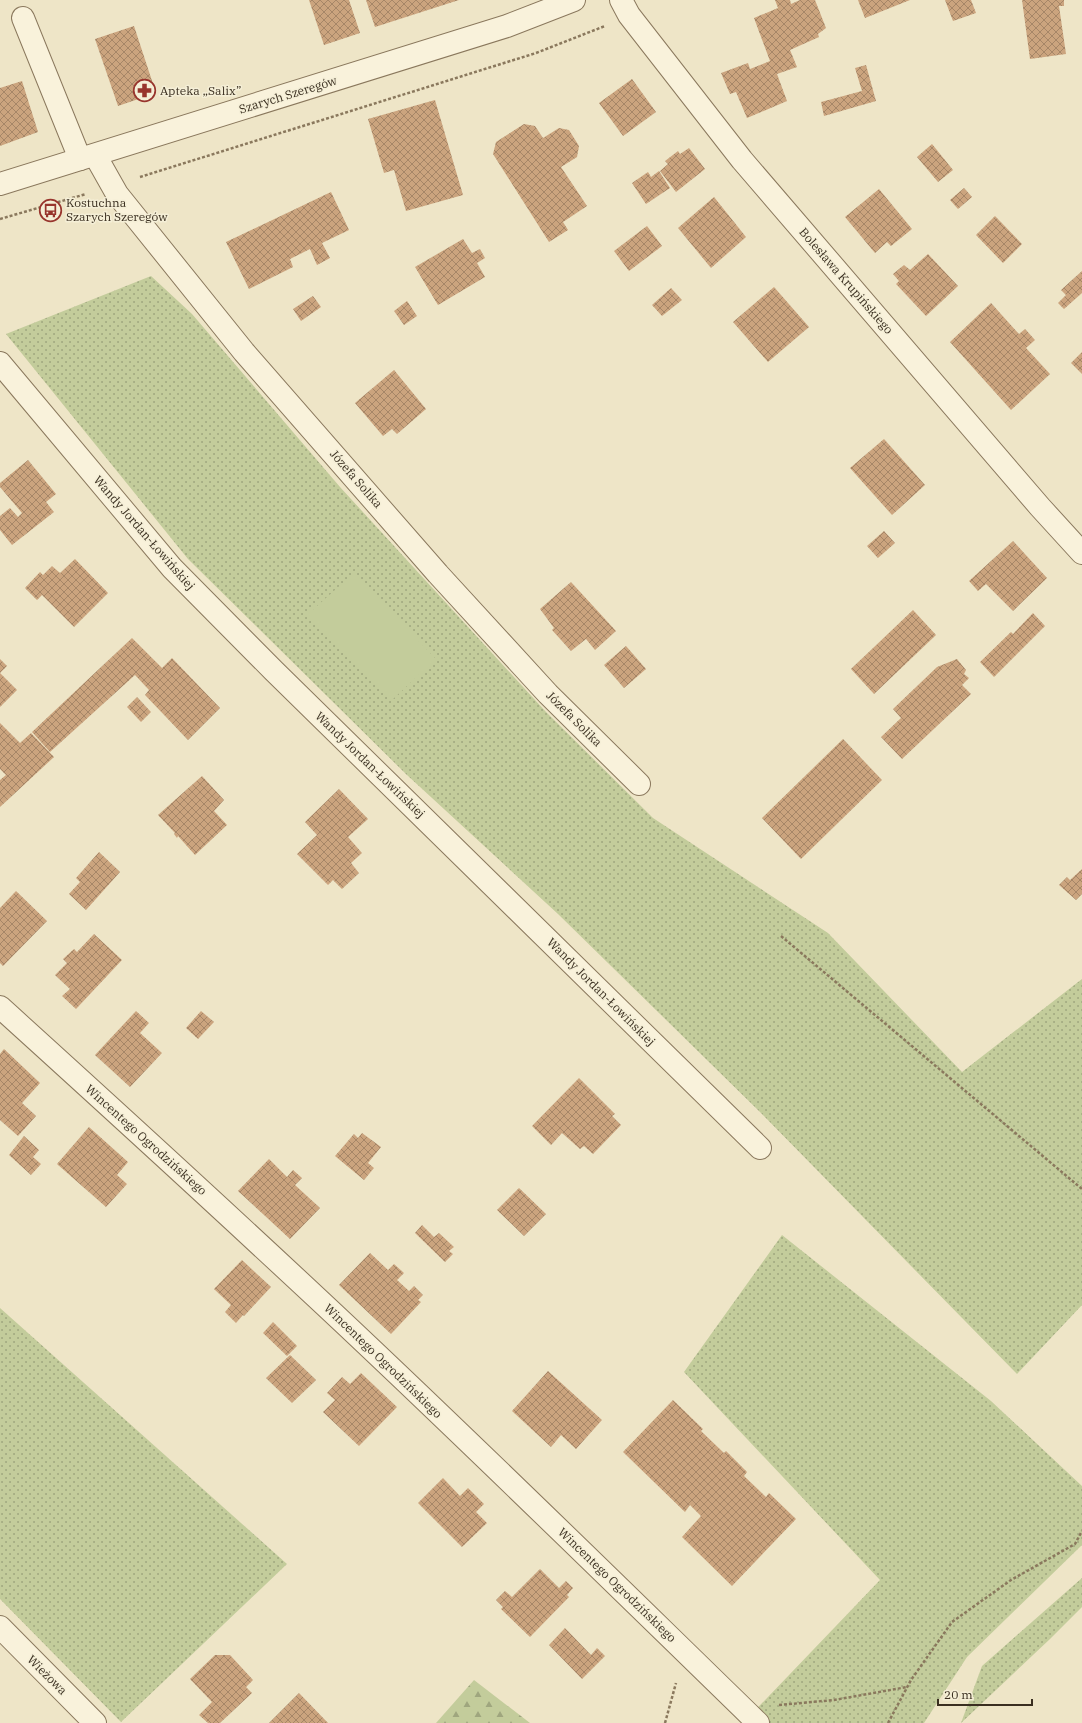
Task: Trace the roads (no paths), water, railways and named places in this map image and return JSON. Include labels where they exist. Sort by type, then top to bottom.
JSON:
[{"type":"street","name":"Szarych Szeregów","points":[[0,184],[507,26],[574,0]]},
{"type":"street","name":"Bolesława Krupińskiego","points":[[625,7],[742,160],[1040,507],[1082,553]]},
{"type":"street","name":"Józefa Solika","points":[[23,18],[88,157],[113,186],[117,194],[244,352],[438,574],[548,694],[639,784]]},
{"type":"street","name":"Wandy Jordan-Łowińskiej","points":[[0,363],[172,568],[274,671],[760,1148]]},
{"type":"street","name":"Wincentego Ogrodzińskiego","points":[[0,1007],[152,1144],[318,1298],[751,1716]]},
{"type":"street","name":"Wieżowa","points":[[0,1627],[95,1723]]},
{"type":"place","name":"Apteka „Salix”","points":[[144,91]]},
{"type":"place","name":"Kostuchna Szarych Szeregów","points":[[51,210]]}]
